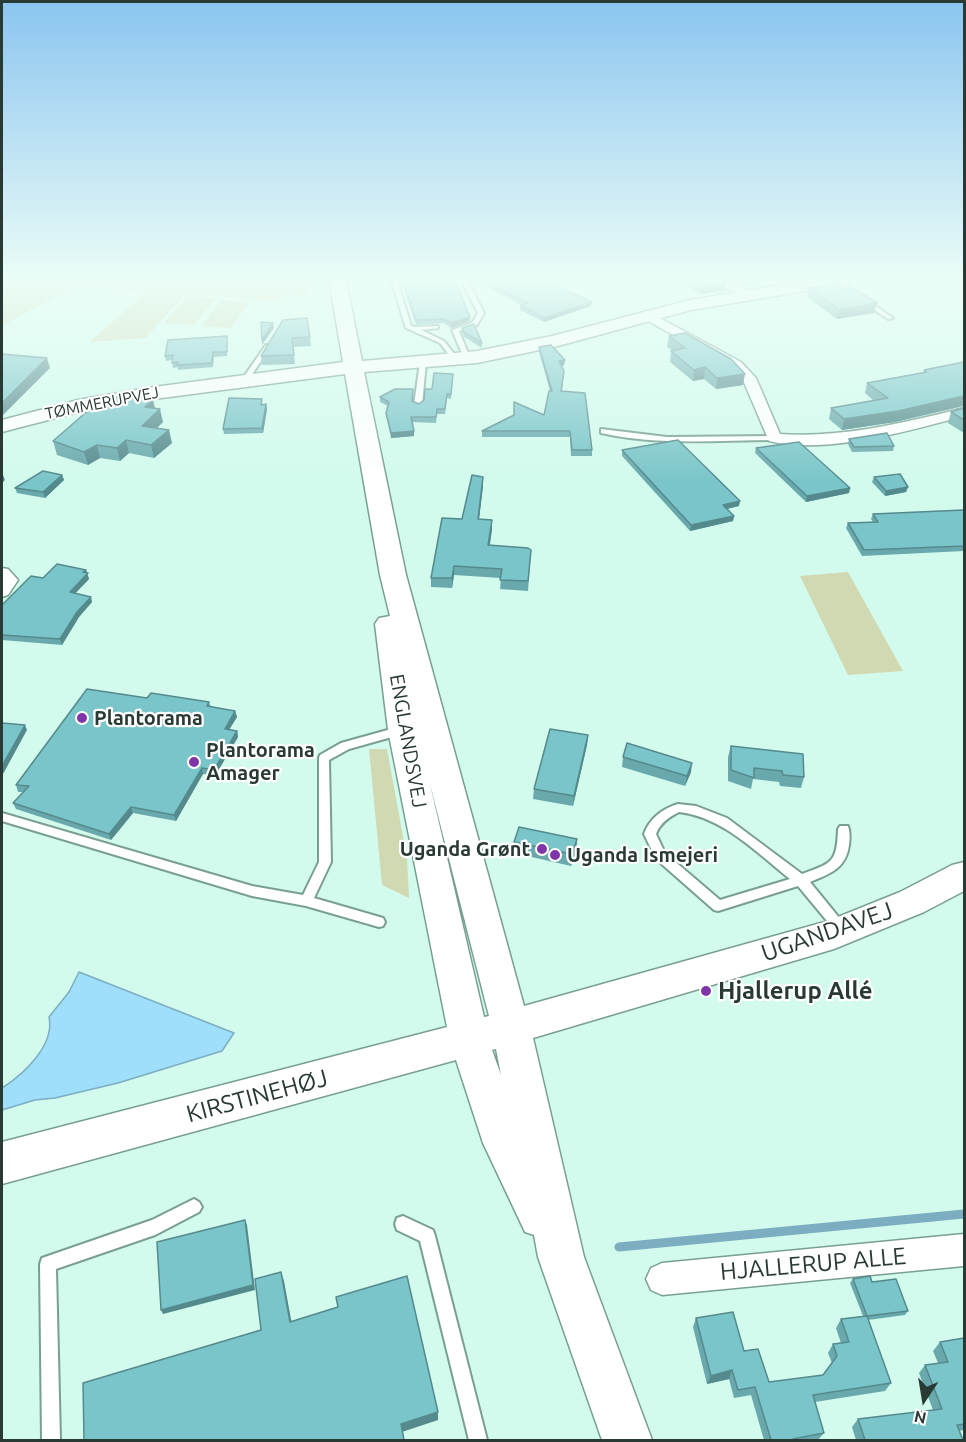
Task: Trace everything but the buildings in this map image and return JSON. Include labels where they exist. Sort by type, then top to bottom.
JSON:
[{"type":"main road","name":"ENGLANDSVEJ","points":[[340,347],[386,600],[417,728],[511,1027],[561,1257]]},
{"type":"main road","name":"TØMMERUPVEJ","points":[[2,426],[78,406],[245,381],[341,361],[423,362],[461,359],[521,347]]},
{"type":"main road","name":"ENGLANDSVEJ","points":[[417,728],[469,1039],[504,1143],[561,1257],[627,1440]]},
{"type":"main road","name":"UGANDAVEJ","points":[[511,1027],[842,931],[912,902],[964,874]]},
{"type":"main road","name":"KIRSTINEHØJ","points":[[2,1163],[511,1027]]},
{"type":"street","points":[[706,347],[736,364],[749,378],[774,438],[821,441],[844,439],[964,412]]},
{"type":"street","points":[[2,573],[9,580],[2,591]]},
{"type":"street","name":"HJALLERUP ALLE","points":[[662,1279],[964,1250]]},
{"type":"lane","points":[[245,381],[267,347]]},
{"type":"lane","points":[[448,347],[461,359]]},
{"type":"lane","points":[[459,347],[461,359]]},
{"type":"lane","points":[[418,405],[423,362]]},
{"type":"lane","points":[[604,431],[625,437],[774,438]]},
{"type":"lane","points":[[306,901],[325,862],[324,758],[345,746],[417,728]]},
{"type":"lane","points":[[842,931],[801,880],[723,821],[696,810],[678,808],[664,814],[652,826],[650,834],[660,856],[718,906],[801,880],[833,868],[844,852],[844,828]]},
{"type":"lane","points":[[2,817],[240,888],[306,901],[379,922]]},
{"type":"lane","points":[[51,1440],[48,1264],[155,1227],[194,1206]]},
{"type":"lane","points":[[403,1224],[427,1236],[478,1440]]},
{"type":"green space","points":[[848,572],[903,671],[848,675],[800,576]]},
{"type":"green space","points":[[369,749],[387,749],[407,858],[409,898],[382,885]]},
{"type":"water","points":[[79,972],[234,1033],[222,1051],[118,1083],[55,1098],[35,1100],[2,1110],[2,1088],[28,1067],[43,1048],[50,1028],[49,1017],[69,992]]},
{"type":"waterway","points":[[619,1247],[964,1214]]},
{"type":"place","name":"Plantorama","points":[[82,718]]},
{"type":"place","name":"Plantorama Amager","points":[[194,762]]},
{"type":"place","name":"Uganda Grønt","points":[[542,849]]},
{"type":"place","name":"Uganda Ismejeri","points":[[555,855]]},
{"type":"place","name":"Hjallerup Allé","points":[[706,991]]}]
